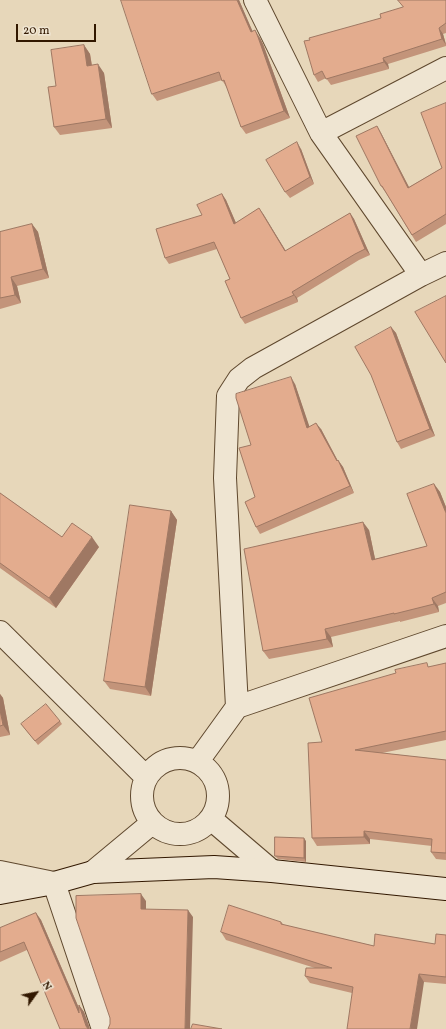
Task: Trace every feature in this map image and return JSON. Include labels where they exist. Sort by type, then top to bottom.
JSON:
[{"type":"street","points":[[255,0],[321,133],[421,275]]},
{"type":"street","points":[[321,133],[446,68]]},
{"type":"street","points":[[237,707],[225,478],[228,396],[239,379],[253,368],[421,275],[446,263]]},
{"type":"street","points":[[0,632],[146,777]]},
{"type":"street","points":[[198,762],[237,707],[446,636]]},
{"type":"street","points":[[179,757],[198,762],[207,768],[214,777],[217,788],[218,799],[216,809],[211,819],[201,828],[189,833],[175,834],[162,830],[152,822],[144,812],[141,800],[142,788],[146,777],[159,762],[179,757]]},
{"type":"street","points":[[211,819],[272,871]]},
{"type":"street","points":[[93,872],[152,822]]},
{"type":"street","points":[[0,893],[54,883],[93,872],[214,867],[272,871],[446,889]]},
{"type":"street","points":[[0,872],[54,883]]},
{"type":"street","points":[[54,883],[103,1029]]},
{"type":"building","points":[[121,0],[237,0],[251,32],[255,30],[258,37],[284,111],[241,127],[224,80],[222,81],[219,72],[152,94]]},
{"type":"building","points":[[398,0],[446,0],[446,23],[439,28],[442,39],[383,58],[384,62],[326,79],[322,71],[314,75],[304,41],[310,40],[309,38],[381,18],[380,14],[403,7]]},
{"type":"building","points":[[84,45],[87,66],[98,64],[106,119],[54,127],[48,87],[56,86],[51,50]]},
{"type":"building","points":[[446,103],[446,214],[412,235],[381,186],[356,136],[377,126],[408,188],[442,168],[421,113]]},
{"type":"building","points":[[297,142],[310,177],[285,192],[266,160]]},
{"type":"building","points":[[222,194],[234,224],[259,208],[285,251],[350,213],[365,249],[292,292],[294,295],[241,318],[225,281],[230,279],[214,242],[165,258],[156,229],[202,215],[197,205]]},
{"type":"building","points":[[32,224],[43,269],[11,277],[15,295],[0,298],[0,232]]},
{"type":"building","points":[[446,296],[446,363],[415,312]]},
{"type":"building","points":[[391,327],[430,429],[397,442],[371,375],[355,347]]},
{"type":"building","points":[[291,377],[307,428],[316,423],[337,461],[338,460],[350,486],[256,527],[245,502],[255,497],[239,448],[251,445],[236,394]]},
{"type":"building","points":[[434,484],[446,513],[446,592],[432,598],[434,604],[325,629],[327,639],[263,651],[244,549],[363,522],[372,560],[427,546],[407,494]]},
{"type":"building","points":[[0,493],[62,537],[72,523],[92,537],[49,598],[0,563]]},
{"type":"building","points":[[130,505],[171,511],[145,687],[104,681]]},
{"type":"building","points":[[427,663],[428,667],[446,663],[446,731],[355,750],[446,760],[446,853],[431,852],[432,839],[364,831],[364,837],[312,838],[308,743],[322,742],[309,698],[396,673],[395,670]]},
{"type":"building","points":[[46,704],[60,721],[35,741],[21,724]]},
{"type":"building","points":[[0,710],[3,725],[0,726]]},
{"type":"building","points":[[275,837],[304,838],[304,858],[275,856]]},
{"type":"building","points":[[141,894],[141,909],[188,910],[185,1029],[108,1029],[110,1018],[76,918],[76,896]]},
{"type":"building","points":[[229,905],[281,922],[281,924],[374,946],[375,934],[435,944],[436,934],[446,935],[446,977],[419,974],[410,1029],[347,1029],[353,987],[305,976],[306,968],[332,968],[221,932]]},
{"type":"building","points":[[36,913],[79,1013],[79,1005],[88,1029],[60,1029],[24,942],[0,952],[0,928]]},
{"type":"building","points":[[193,1024],[222,1029],[191,1029]]}]
